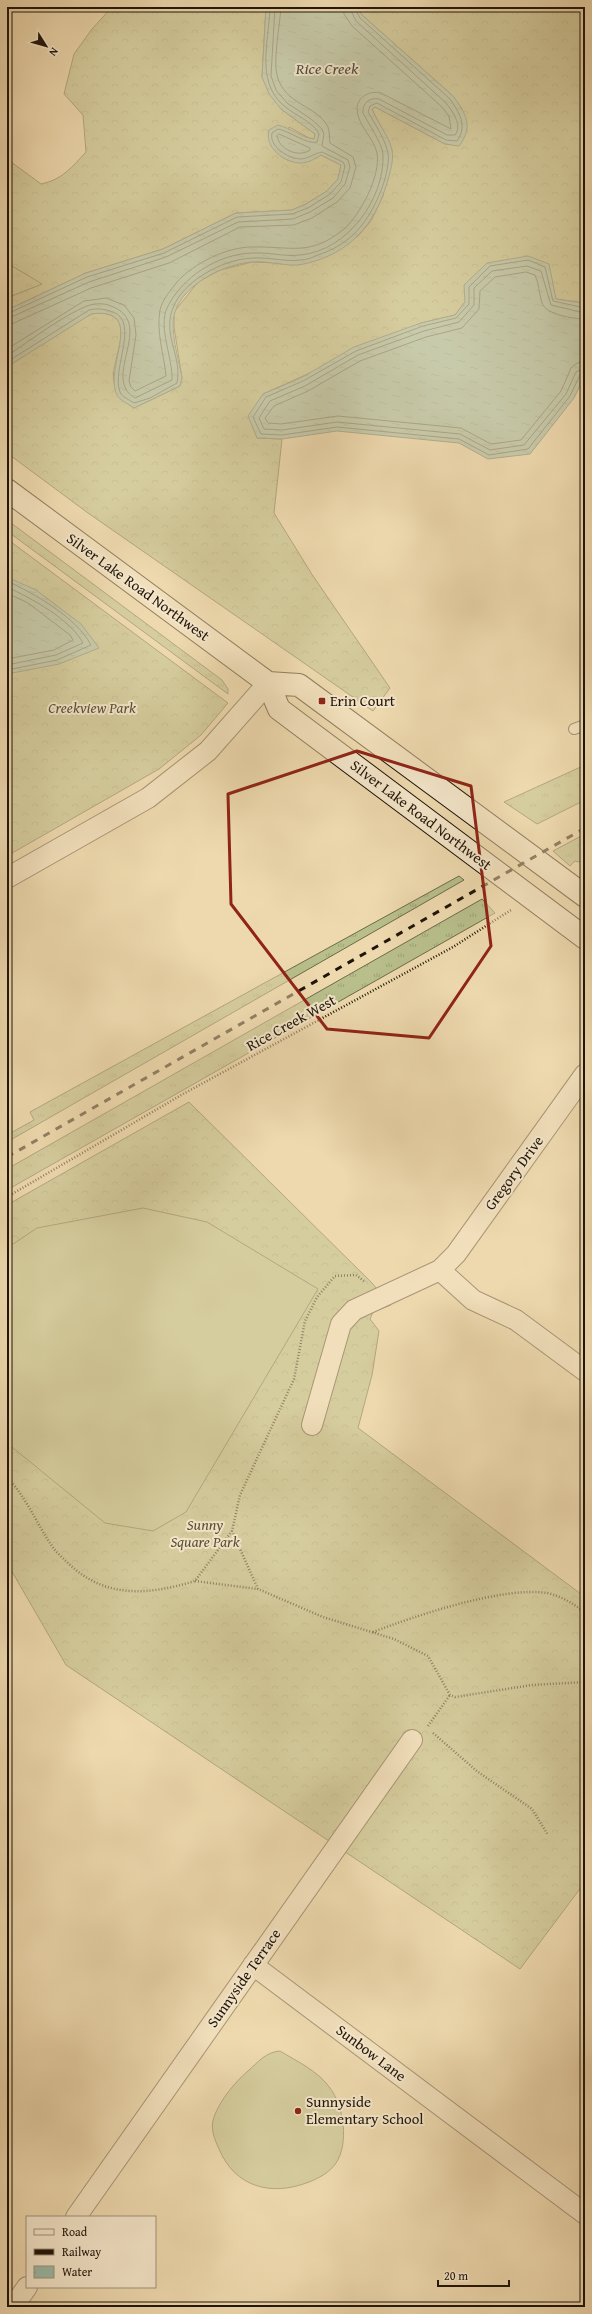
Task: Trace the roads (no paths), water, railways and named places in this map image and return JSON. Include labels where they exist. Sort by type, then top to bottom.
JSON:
[{"type":"main road","name":"Silver Lake Road Northwest","points":[[7,490],[268,683],[279,709],[585,938]]},
{"type":"main road","name":"Silver Lake Road Northwest","points":[[268,683],[299,685],[585,896]]},
{"type":"street","points":[[7,878],[148,798],[208,750],[268,683]]},
{"type":"street","name":"Gregory Drive","points":[[312,1425],[341,1324],[354,1310],[440,1270],[456,1254],[585,1074]]},
{"type":"street","points":[[440,1270],[473,1300],[516,1320],[585,1372]]},
{"type":"street","name":"Sunnyside Terrace","points":[[77,2216],[253,1965],[419,1734]]},
{"type":"street","name":"Sunbow Lane","points":[[253,1965],[585,2214]]},
{"type":"street","points":[[13,2307],[26,2288]]},
{"type":"lane","points":[[574,729],[585,725]]},
{"type":"water","name":"Rice Creek","points":[[266,7],[357,7],[362,15],[453,96],[465,114],[467,126],[464,139],[459,146],[445,144],[375,107],[372,109],[388,140],[392,150],[392,158],[387,183],[382,198],[367,225],[358,236],[347,245],[320,259],[298,265],[265,262],[241,264],[218,271],[196,284],[180,302],[173,319],[174,335],[182,378],[180,386],[134,408],[120,399],[117,395],[114,383],[121,329],[117,319],[108,314],[91,314],[7,367],[7,310],[86,273],[163,249],[236,213],[292,210],[306,204],[327,191],[338,179],[341,165],[321,155],[301,163],[282,157],[272,148],[268,136],[269,130],[278,125],[314,139],[315,134],[281,109],[269,94],[262,77]]},
{"type":"water","points":[[528,256],[549,264],[556,299],[583,303],[585,309],[585,375],[574,398],[530,454],[488,459],[459,443],[337,431],[282,439],[257,438],[248,416],[263,394],[301,378],[354,347],[421,323],[455,315],[465,302],[464,285],[487,263]]},
{"type":"water","points":[[7,577],[36,590],[81,624],[99,648],[59,664],[7,674]]},
{"type":"railway","points":[[7,1157],[585,828]]},
{"type":"place","name":"Erin Court","points":[[322,701]]},
{"type":"place","name":"Sunnyside Elementary School","points":[[298,2111]]},
{"type":"park label","name":"Creekview Park","points":[[92,708]]},
{"type":"park label","name":"Sunny Square Park","points":[[205,1534]]}]
